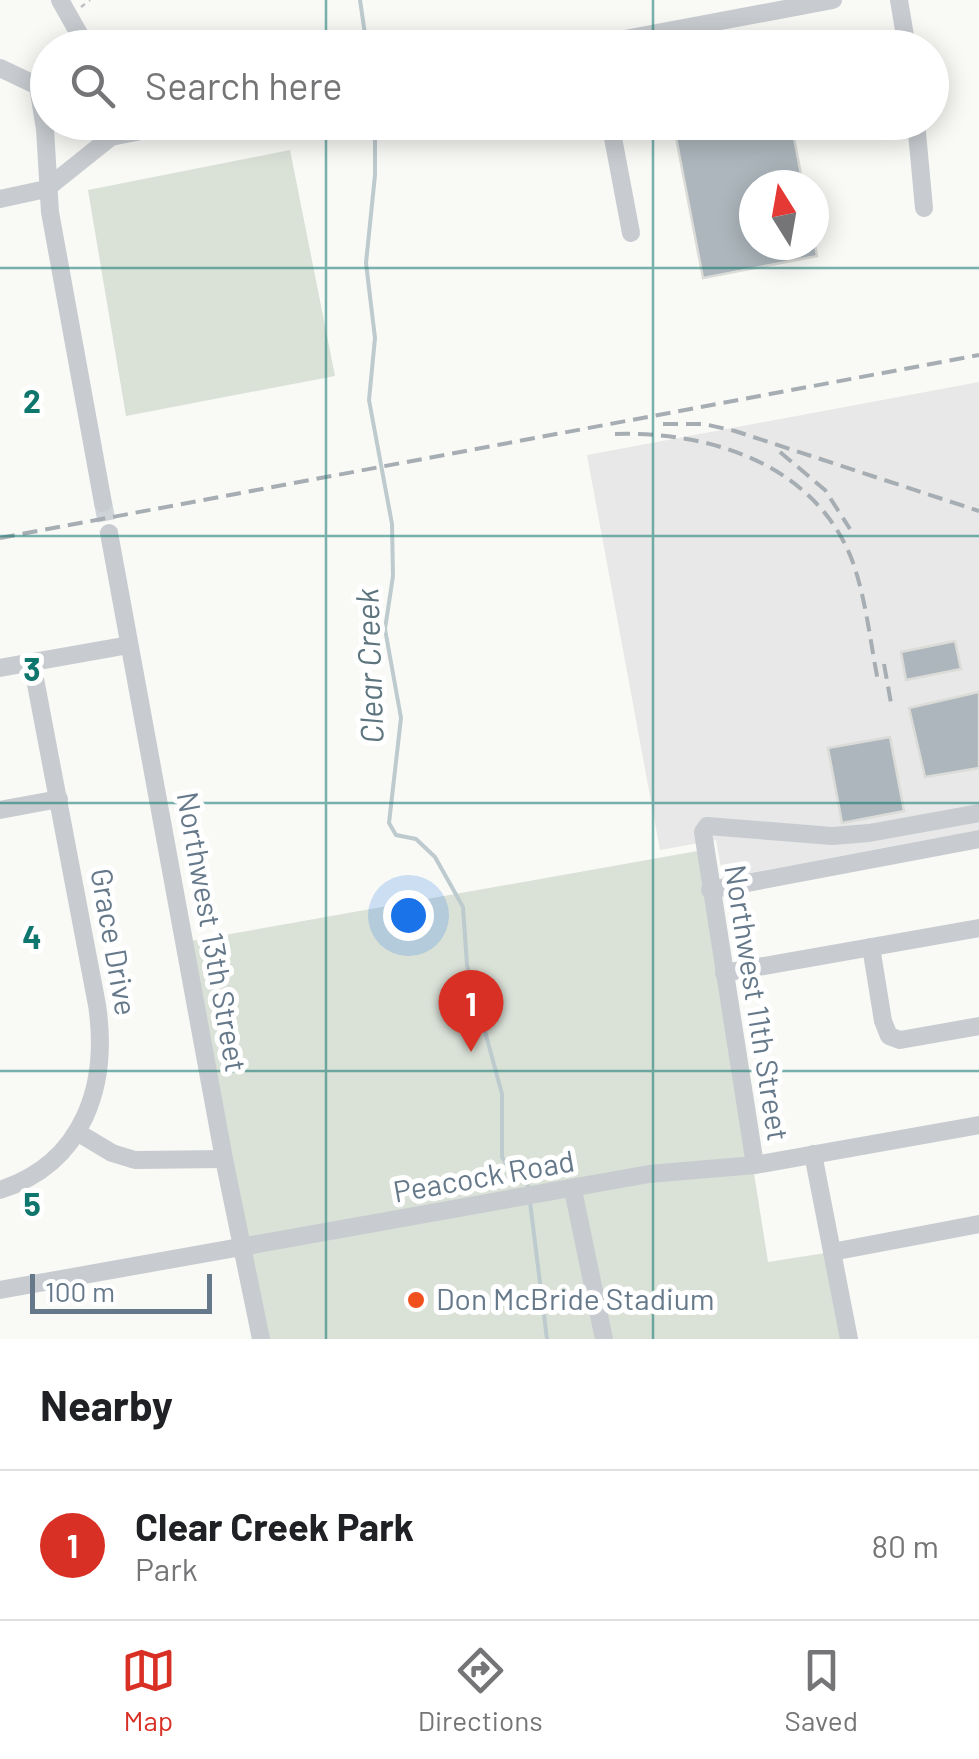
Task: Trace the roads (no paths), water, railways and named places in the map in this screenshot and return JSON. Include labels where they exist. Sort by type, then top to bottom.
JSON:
[{"type":"street","points":[[60,0],[77,30]]},
{"type":"street","points":[[658,30],[757,7],[833,0]]},
{"type":"street","points":[[899,0],[904,30]]},
{"type":"street","points":[[0,68],[30,82]]},
{"type":"street","points":[[45,140],[46,189],[103,503]]},
{"type":"street","points":[[0,199],[46,189],[99,140]]},
{"type":"street","points":[[614,140],[632,233]]},
{"type":"street","points":[[918,140],[924,208]]},
{"type":"street","name":"Northwest 13th Street","points":[[109,534],[261,1339]]},
{"type":"street","points":[[0,668],[129,645]]},
{"type":"street","name":"Grace Drive","points":[[0,1190],[33,1174],[77,1132],[92,1102],[102,1058],[102,1038],[32,663]]},
{"type":"street","points":[[0,810],[58,800]]},
{"type":"street","name":"Northwest 11th Street","points":[[755,1165],[702,832],[708,826],[832,836],[870,834],[979,813]]},
{"type":"street","points":[[710,890],[979,839]]},
{"type":"street","points":[[724,973],[979,928]]},
{"type":"street","points":[[871,947],[882,1021],[889,1036],[900,1040],[979,1026]]},
{"type":"street","name":"Peacock Road","points":[[0,1290],[650,1174],[755,1165],[979,1125]]},
{"type":"street","points":[[77,1132],[112,1153],[135,1160],[224,1159]]},
{"type":"street","name":"Northwest 11th Street","points":[[813,1154],[850,1339]]},
{"type":"street","points":[[569,1190],[604,1339]]},
{"type":"street","points":[[832,1252],[979,1224]]},
{"type":"waterway","name":"Clear Creek","points":[[360,0],[364,30]]},
{"type":"waterway","name":"Clear Creek","points":[[375,140],[366,263],[375,338],[369,400],[392,524],[393,576],[385,629],[401,718],[389,823],[396,835],[416,839],[435,857],[463,907],[467,965],[502,1094],[502,1157],[507,1165],[527,1177],[528,1188]]},
{"type":"waterway","name":"Clear Creek","points":[[530,1202],[547,1339]]},
{"type":"tunnel","points":[[103,503],[109,533]]},
{"type":"railway","points":[[0,538],[979,355]]},
{"type":"railway","points":[[663,424],[704,424],[735,431],[979,511]]},
{"type":"railway","points":[[615,434],[686,439],[722,447],[786,477],[813,499],[835,527],[852,560],[878,681]]},
{"type":"railway","points":[[780,452],[825,490],[850,529]]},
{"type":"railway","points":[[884,664],[891,703]]},
{"type":"place","name":"Clear Creek Park","points":[[471,1052]]},
{"type":"place","name":"Don McBride Stadium","points":[[416,1300]]}]
